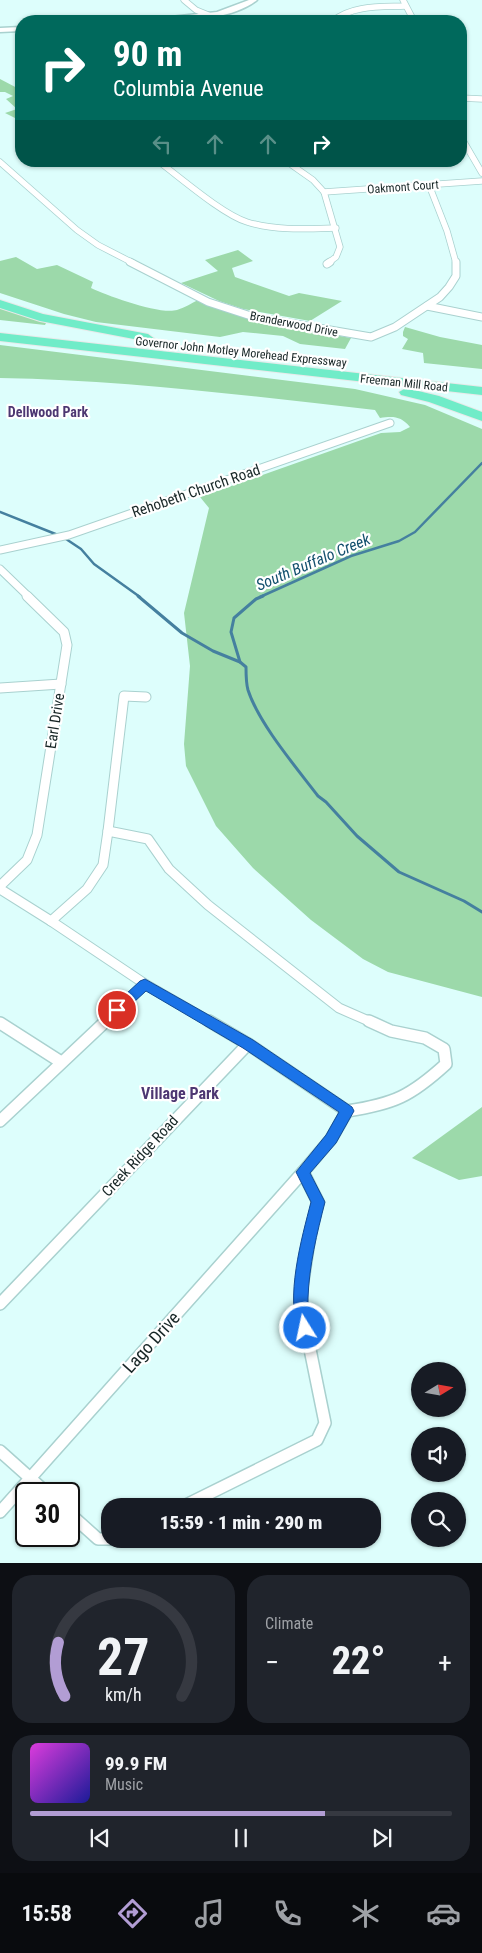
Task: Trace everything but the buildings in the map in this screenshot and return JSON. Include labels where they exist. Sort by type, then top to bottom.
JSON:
[{"type":"highway","points":[[0,304],[40,317],[142,337],[152,342]]},
{"type":"highway","name":"Governor John Motley Morehead Expressway","points":[[0,326],[482,379]]},
{"type":"highway","name":"Governor John Motley Morehead Expressway","points":[[0,337],[325,374]]},
{"type":"highway","points":[[325,374],[340,380],[434,399],[482,417]]},
{"type":"highway","name":"Freeman Mill Road","points":[[325,374],[482,391]]},
{"type":"street","points":[[184,0],[196,10],[210,15],[233,10],[254,0]]},
{"type":"street","points":[[403,0],[411,15]]},
{"type":"street","points":[[342,15],[352,11],[406,6]]},
{"type":"street","points":[[0,30],[15,29]]},
{"type":"street","points":[[467,98],[482,99]]},
{"type":"street","points":[[467,147],[482,173]]},
{"type":"street","name":"Branderwood Drive","points":[[0,162],[77,230],[98,245],[208,302],[245,314],[371,337],[382,335],[427,306],[440,295],[457,274],[455,252],[429,185]]},
{"type":"street","points":[[166,167],[230,215],[247,222],[282,229],[336,228]]},
{"type":"street","points":[[294,167],[324,192],[340,242],[339,252],[327,264]]},
{"type":"street","name":"Oakmont Court","points":[[324,192],[482,181]]},
{"type":"street","points":[[427,306],[456,314],[482,317]]},
{"type":"street","name":"Rehobeth Church Road","points":[[0,550],[69,535],[390,423]]},
{"type":"street","name":"Earl Drive","points":[[0,569],[64,632],[67,645],[37,835],[27,860],[0,888]]},
{"type":"street","points":[[0,688],[61,684]]},
{"type":"street","points":[[51,921],[87,889],[103,865],[124,696],[146,697]]},
{"type":"street","points":[[0,888],[145,984],[248,1044],[347,1111],[388,1104],[410,1093],[432,1078],[446,1064],[444,1049],[425,1038],[391,1031],[339,1008],[208,905],[168,869],[148,839],[108,831]]},
{"type":"street","points":[[0,1121],[60,1062],[145,984]]},
{"type":"street","points":[[0,1023],[60,1062]]},
{"type":"street","name":"Creek Ridge Road","points":[[0,1304],[248,1044]]},
{"type":"street","name":"Lago Drive","points":[[0,1512],[331,1139],[347,1111]]},
{"type":"street","points":[[200,1498],[317,1440],[326,1423],[300,1300],[310,1234],[318,1202],[302,1172]]},
{"type":"street","points":[[0,1451],[34,1482]]},
{"type":"street","points":[[80,1523],[98,1539],[101,1539]]},
{"type":"green space","points":[[0,79],[15,87],[15,107],[6,99],[13,96],[0,92]]},
{"type":"green space","points":[[15,110],[15,118],[5,113]]},
{"type":"green space","points":[[238,250],[253,261],[232,268],[235,277],[289,296],[299,293],[342,301],[310,321],[243,309],[219,301],[181,283],[218,271],[205,260]]},
{"type":"green space","points":[[16,257],[37,269],[57,265],[93,282],[91,288],[121,300],[159,310],[177,310],[198,300],[262,322],[351,338],[345,349],[300,344],[283,336],[243,332],[220,337],[96,322],[64,314],[0,293],[0,261]]},
{"type":"green space","points":[[0,307],[47,321],[45,325],[0,320]]},
{"type":"green space","points":[[405,327],[440,337],[482,345],[482,369],[424,363],[423,353],[402,349],[408,339],[403,336]]},
{"type":"green space","points":[[0,345],[355,389],[425,405],[482,429],[482,997],[388,972],[363,959],[311,920],[253,868],[216,826],[186,766],[184,744],[190,666],[184,613],[209,508],[200,497],[381,433],[400,432],[410,427],[396,418],[380,418],[375,410],[141,385],[0,378]]},
{"type":"green space","points":[[482,1107],[482,1176],[459,1180],[412,1158]]},
{"type":"waterway","name":"South Buffalo Creek","points":[[260,597],[351,556],[399,541],[415,532],[482,463]]},
{"type":"waterway","points":[[0,512],[58,535]]},
{"type":"waterway","points":[[63,537],[81,549],[94,564],[140,597]]},
{"type":"waterway","points":[[138,596],[182,633],[213,651],[240,662]]},
{"type":"waterway","name":"South Buffalo Creek","points":[[240,662],[231,632],[234,618],[256,599],[263,596]]},
{"type":"waterway","name":"South Buffalo Creek","points":[[240,662],[246,667],[247,687],[260,717],[318,796],[326,802],[357,836],[399,872],[464,901],[482,912]]},
{"type":"district","name":"Dellwood Park","points":[[48,412]]},
{"type":"district","name":"Village Park","points":[[180,1093]]},
{"type":"route","points":[[117,1010],[145,984],[248,1044],[347,1111],[331,1139],[302,1172],[318,1202],[310,1234],[300,1300],[305,1328]]}]
